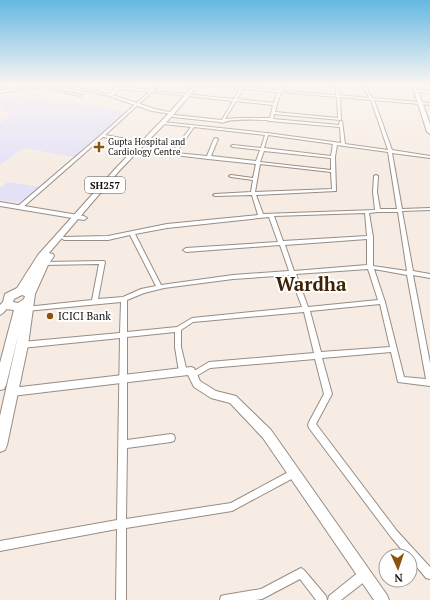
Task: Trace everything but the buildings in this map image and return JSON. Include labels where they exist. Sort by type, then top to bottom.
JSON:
[{"type":"main road","points":[[424,113],[430,132]]},
{"type":"main road","name":"SH257","points":[[0,385],[34,266],[164,123],[173,115]]},
{"type":"main road","name":"SH257","points":[[0,445],[22,344],[23,304],[44,264],[80,217]]},
{"type":"main road","points":[[12,295],[23,304],[10,308],[4,307],[12,295]]},
{"type":"street","points":[[20,207],[128,113]]},
{"type":"street","points":[[167,113],[209,120],[238,118],[341,126]]},
{"type":"street","points":[[219,128],[228,113]]},
{"type":"street","points":[[261,216],[252,192],[258,163],[273,113],[340,119]]},
{"type":"street","points":[[340,113],[343,144]]},
{"type":"street","points":[[367,212],[370,238],[370,267],[382,302],[401,380],[430,382],[390,152],[377,113]]},
{"type":"street","points":[[164,123],[266,133],[430,157]]},
{"type":"street","points":[[173,154],[193,126]]},
{"type":"street","points":[[102,136],[173,154],[333,171]]},
{"type":"street","points":[[208,158],[216,139]]},
{"type":"street","points":[[215,195],[252,192],[334,190],[333,157],[335,144]]},
{"type":"street","points":[[234,146],[333,157]]},
{"type":"street","points":[[231,176],[255,179]]},
{"type":"street","points":[[376,176],[375,192],[378,211]]},
{"type":"street","points":[[0,204],[80,217]]},
{"type":"street","points":[[64,238],[108,238],[167,226],[271,215],[430,209]]},
{"type":"street","points":[[271,215],[306,309],[328,394],[312,425],[394,534],[430,574]]},
{"type":"street","points":[[132,233],[159,287]]},
{"type":"street","points":[[186,250],[370,238]]},
{"type":"street","points":[[44,264],[102,262],[95,302]]},
{"type":"street","points":[[23,304],[95,302],[124,299],[159,287],[226,278],[370,267],[430,276]]},
{"type":"street","points":[[121,600],[124,299]]},
{"type":"street","points":[[22,344],[124,336],[178,329],[192,320],[382,302]]},
{"type":"street","points":[[178,329],[178,347],[188,374],[197,384],[214,395],[233,399],[267,434],[382,600]]},
{"type":"street","points":[[12,392],[124,378],[188,374],[209,365],[394,349]]},
{"type":"street","points":[[123,444],[171,438]]},
{"type":"street","points":[[0,546],[122,524],[232,507],[294,473]]},
{"type":"street","points":[[225,600],[262,594],[302,573],[322,600]]},
{"type":"street","points":[[333,600],[364,574]]},
{"type":"shaded area","points":[[7,113],[123,113],[75,157],[24,148],[0,165],[0,123],[12,115]]},
{"type":"shaded area","points":[[8,182],[41,187],[22,203],[0,200],[0,188]]},
{"type":"place","name":"Gupta Hospital and Cardiology Centre","points":[[99,147]]},
{"type":"place","name":"ICICI Bank","points":[[50,316]]},
{"type":"district","name":"Wardha","points":[[311,284]]}]
